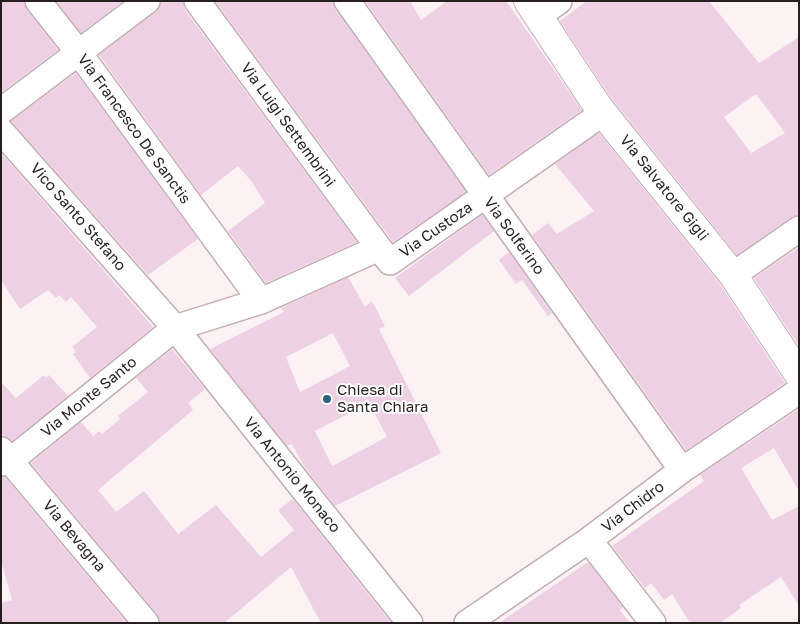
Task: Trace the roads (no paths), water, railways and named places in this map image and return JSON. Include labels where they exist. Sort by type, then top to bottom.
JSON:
[{"type":"street","name":"Via Francesco De Sanctis","points":[[38,1],[79,53],[261,301]]},
{"type":"street","points":[[1,110],[147,1]]},
{"type":"street","name":"Via Luigi Settembrini","points":[[197,1],[379,248]]},
{"type":"street","name":"Via Solferino","points":[[347,1],[682,470]]},
{"type":"street","name":"Via Salvatore Gigli","points":[[542,6],[603,112],[733,275],[799,374]]},
{"type":"street","name":"Via Custoza","points":[[175,328],[261,301],[379,248],[390,262],[603,112]]},
{"type":"street","name":"Vico Santo Stefano","points":[[1,130],[175,328]]},
{"type":"street","points":[[733,275],[799,229]]},
{"type":"street","name":"Via Monte Santo","points":[[4,458],[175,328]]},
{"type":"street","name":"Via Antonio Monaco","points":[[175,328],[410,623]]},
{"type":"street","name":"Via Chidro","points":[[467,623],[588,540],[682,470],[799,390]]},
{"type":"street","name":"Via Bevagna","points":[[4,458],[146,623]]},
{"type":"street","points":[[588,540],[653,623]]},
{"type":"place","name":"Chiesa di Santa Chiara","points":[[327,399]]}]
